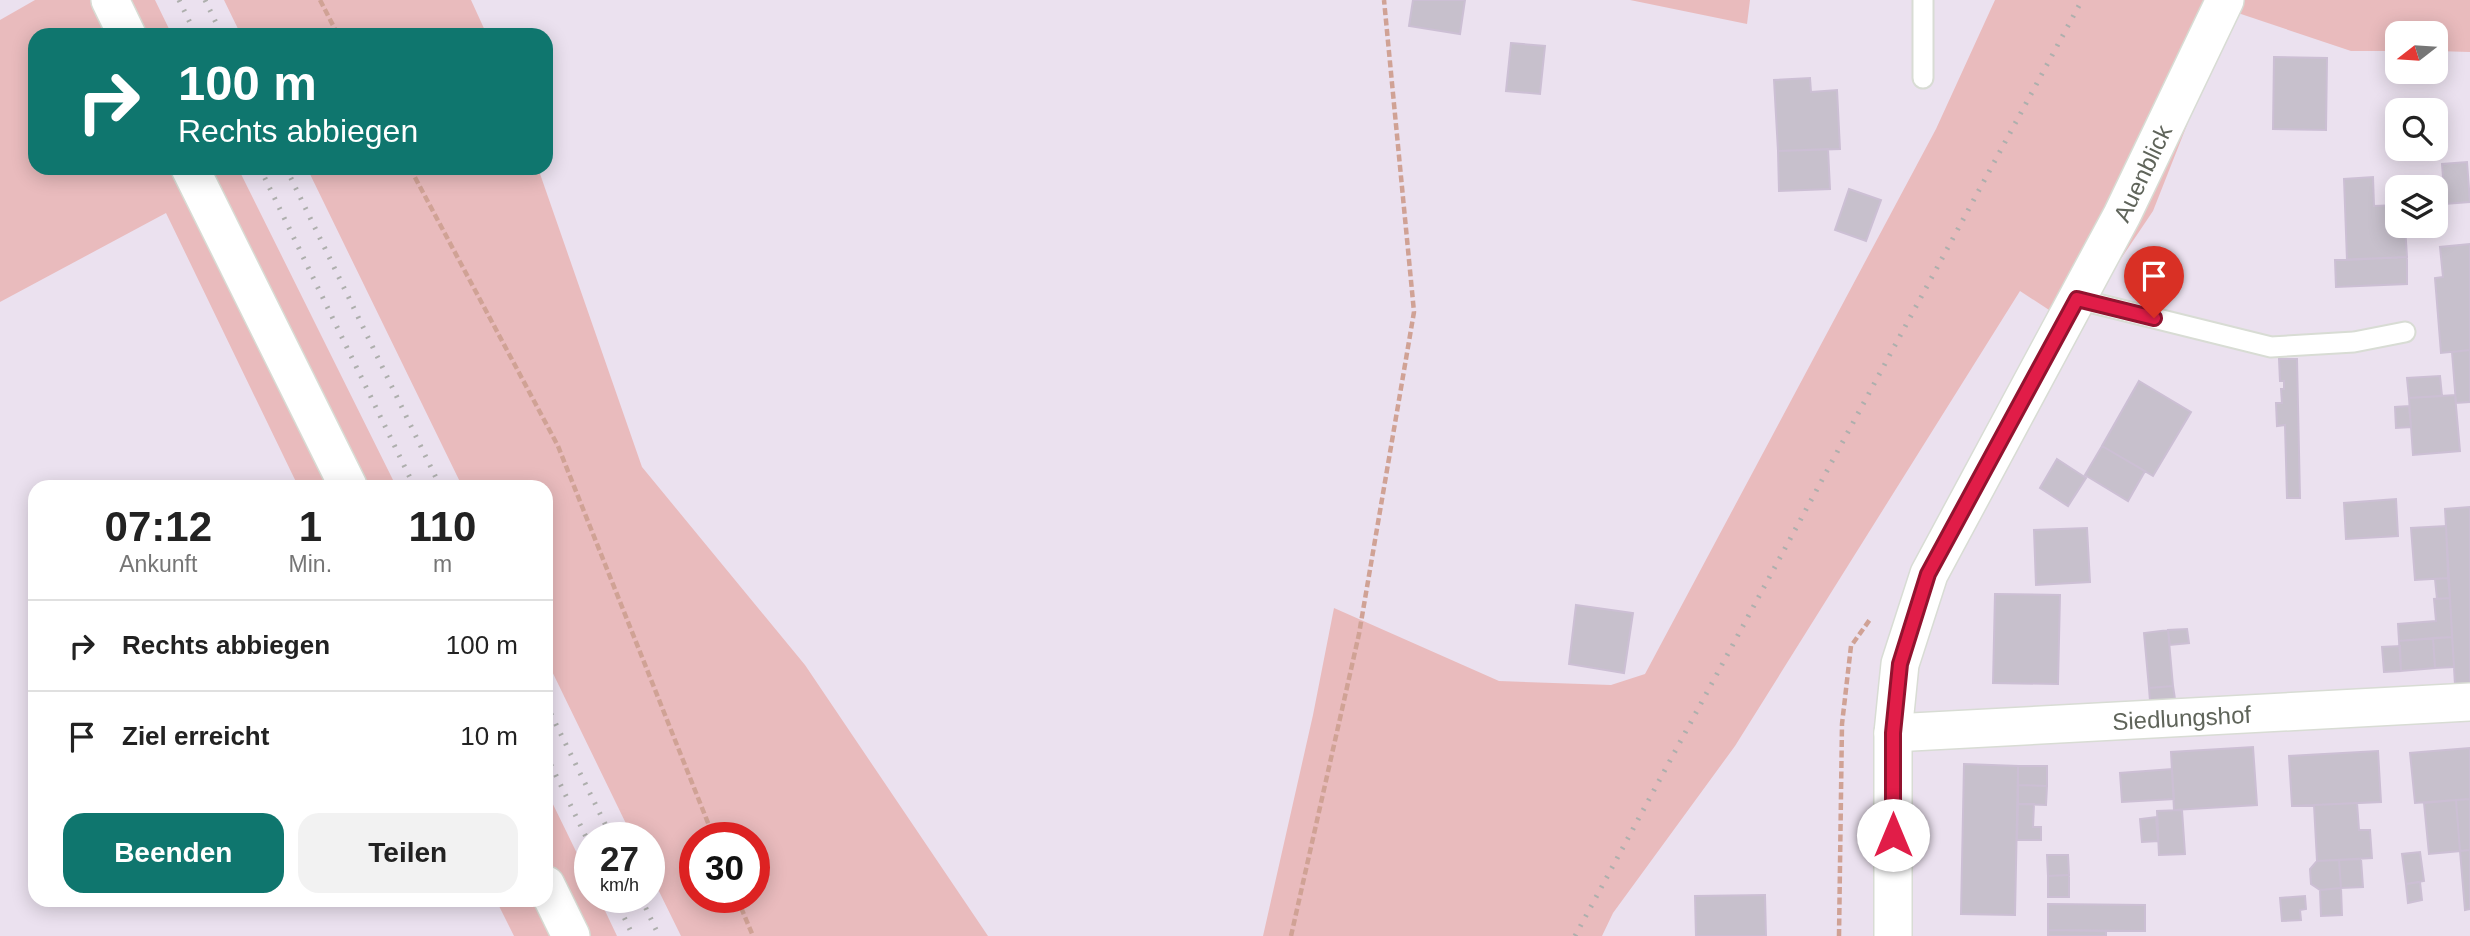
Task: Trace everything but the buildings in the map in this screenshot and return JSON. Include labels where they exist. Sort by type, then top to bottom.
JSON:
[{"type":"street","points":[[110,0],[124,28]]},
{"type":"street","name":"Auenblick","points":[[1893,936],[1893,733],[1900,664],[1928,574],[2122,215],[2225,0]]},
{"type":"street","points":[[193,175],[345,480]]},
{"type":"street","name":"Siedlungshof","points":[[1893,733],[2470,702]]},
{"type":"street","points":[[553,899],[571,936]]},
{"type":"lane","points":[[1923,0],[1923,78]]},
{"type":"lane","points":[[2077,299],[2271,347],[2354,342],[2405,332]]},
{"type":"path","points":[[320,0],[334,28]]},
{"type":"path","points":[[1291,936],[1359,634],[1413,312],[1384,0]]},
{"type":"path","points":[[414,175],[558,446],[708,822]]},
{"type":"path","points":[[743,913],[752,936]]},
{"type":"shaded area","points":[[35,0],[155,0],[169,28],[28,28],[28,175],[241,175],[393,480],[295,480],[166,213],[0,302],[0,20]]},
{"type":"shaded area","points":[[224,0],[471,0],[484,28],[238,28]]},
{"type":"shaded area","points":[[1630,0],[1750,0],[1747,24]]},
{"type":"shaded area","points":[[1995,0],[2470,0],[2470,52],[2448,51],[2448,21],[2385,21],[2385,51],[2351,51],[2232,11],[2153,211],[2075,327],[2020,291],[1735,746],[1613,913],[1602,936],[1263,936],[1313,715],[1334,608],[1499,681],[1611,685],[1645,674],[1936,129]]},
{"type":"shaded area","points":[[310,175],[540,175],[642,467],[805,665],[988,936],[681,936],[665,904],[665,822],[625,822],[553,673],[553,480],[459,480]]},
{"type":"shaded area","points":[[553,804],[574,847],[574,913],[606,913],[617,936],[514,936],[500,907],[553,907]]},
{"type":"railway","points":[[179,0],[193,28]]},
{"type":"railway","points":[[205,0],[219,28]]},
{"type":"railway","points":[[1575,936],[2082,0]]},
{"type":"railway","points":[[263,175],[411,480]]},
{"type":"railway","points":[[289,175],[437,480]]},
{"type":"railway","points":[[553,718],[604,822]]},
{"type":"railway","points":[[553,769],[579,822]]},
{"type":"railway","points":[[622,913],[633,936]]},
{"type":"railway","points":[[648,913],[659,936]]},
{"type":"route","points":[[1893,835],[1893,733],[1900,664],[1928,574],[2077,299],[2154,318]]}]
